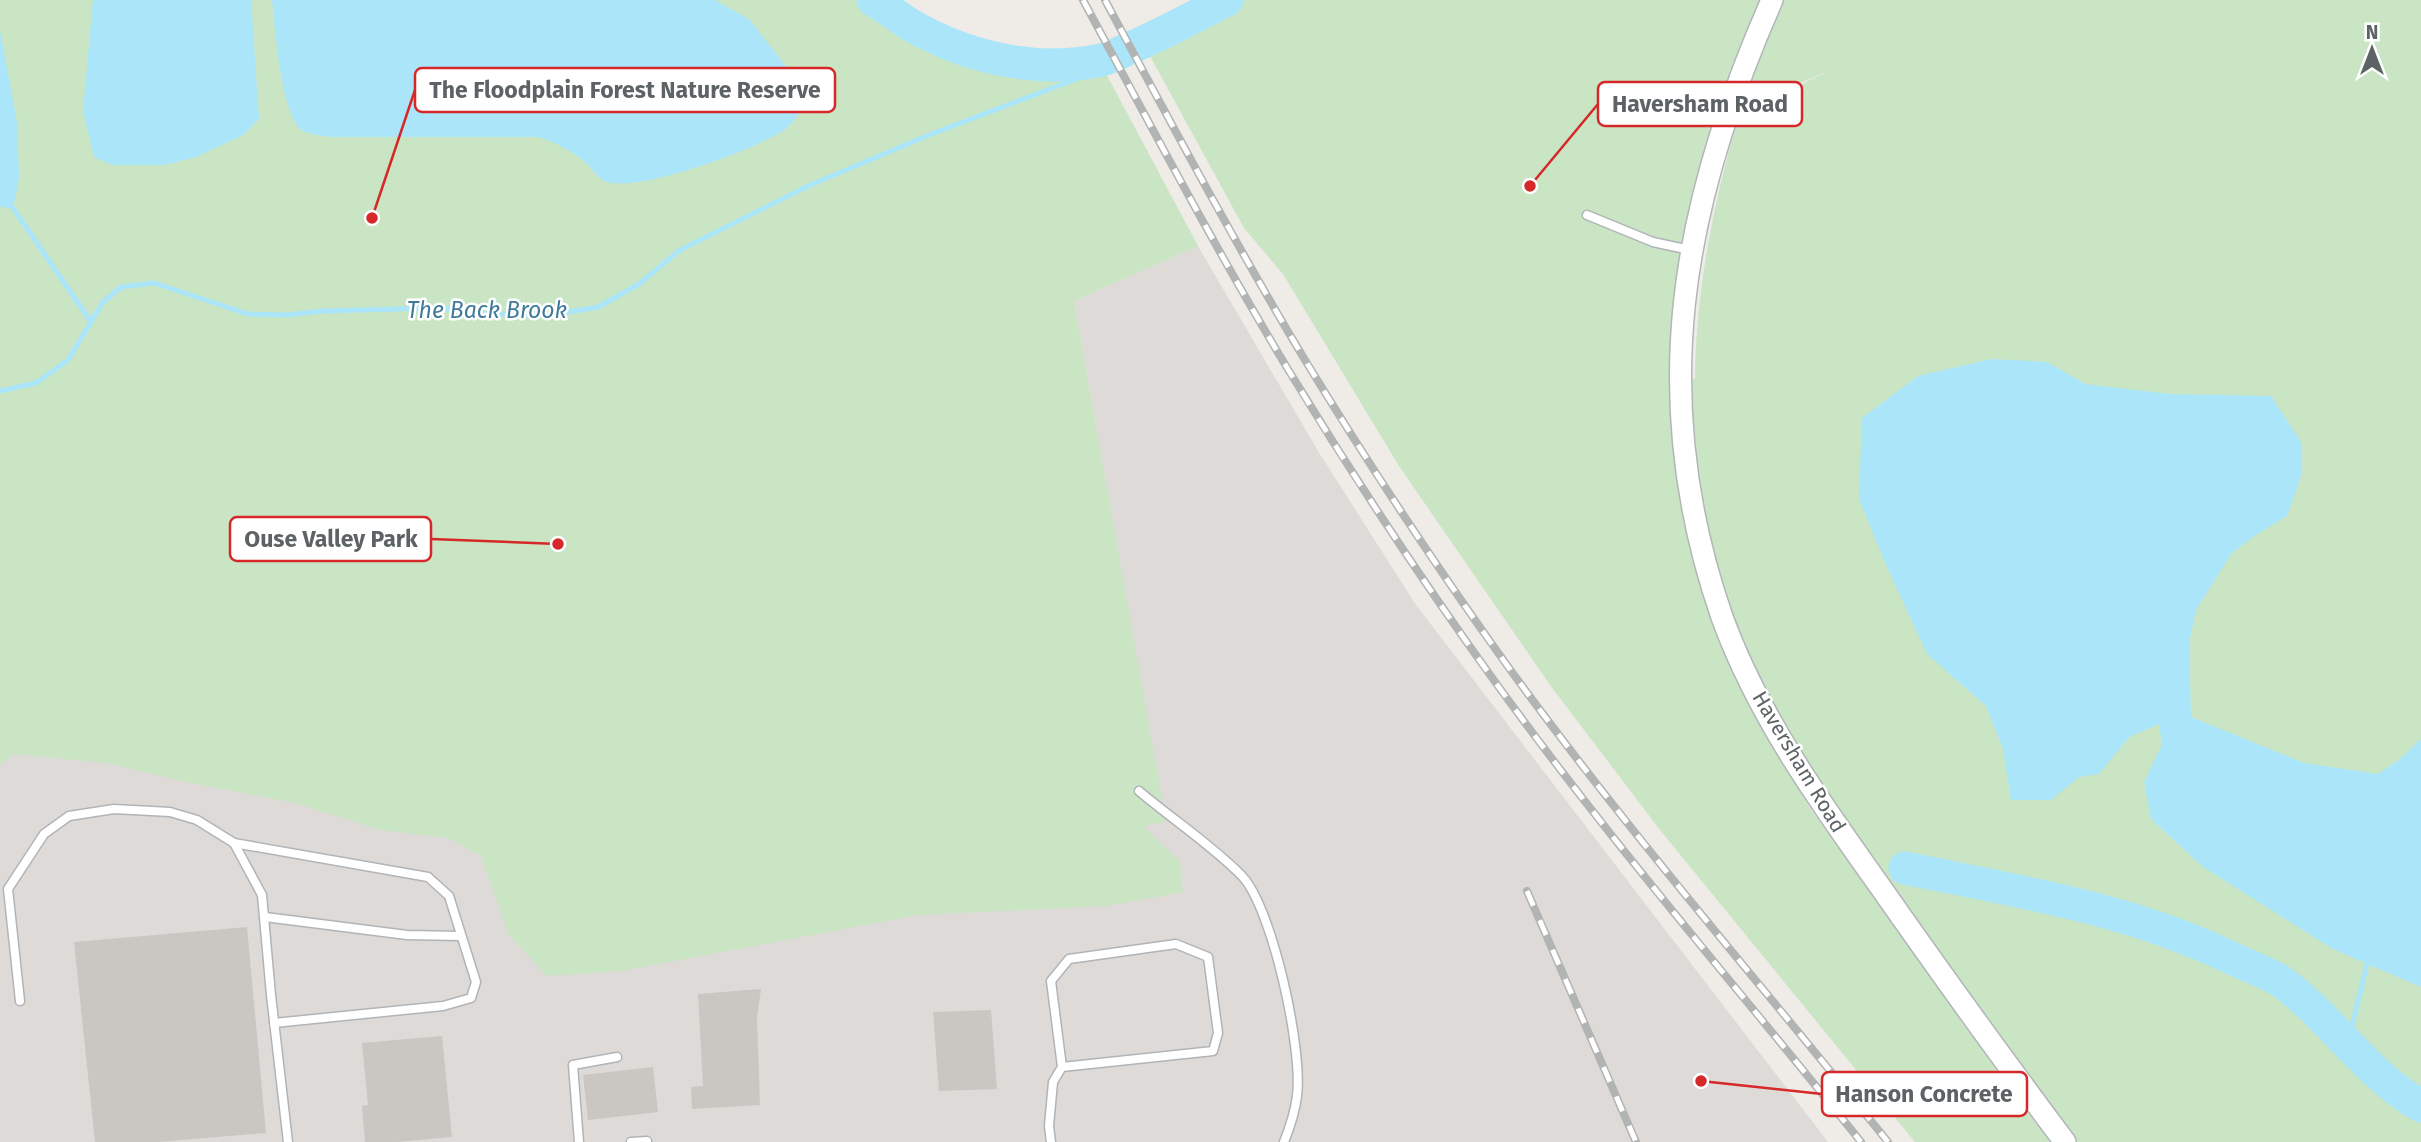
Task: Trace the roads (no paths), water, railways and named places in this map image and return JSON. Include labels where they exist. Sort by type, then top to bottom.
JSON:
[{"type":"street","name":"Haversham Road","points":[[1772,0],[1726,115],[1703,189],[1690,250],[1680,337],[1682,416],[1688,479],[1704,557],[1723,618],[1752,684],[1787,750],[1839,829],[1982,1032],[2065,1142]]},
{"type":"lane","points":[[1587,215],[1653,242],[1690,250]]},
{"type":"lane","points":[[1139,791],[1243,877],[1260,904],[1275,948],[1297,1067],[1297,1095],[1292,1123],[1284,1142]]},
{"type":"lane","points":[[20,1001],[8,889],[44,834],[69,816],[114,810],[170,812],[197,820],[233,843],[428,877],[449,896],[476,982],[471,998],[443,1006],[274,1023]]},
{"type":"lane","points":[[233,843],[262,895],[288,1142]]},
{"type":"lane","points":[[265,917],[407,935],[461,936]]},
{"type":"lane","points":[[1051,1142],[1049,1126],[1053,1082],[1062,1067],[1051,981],[1069,959],[1176,944],[1208,957],[1218,1033],[1213,1051],[1062,1067]]},
{"type":"lane","points":[[579,1142],[573,1065],[617,1057]]},
{"type":"lane","points":[[631,1142],[647,1141]]},
{"type":"water","points":[[93,0],[251,0],[259,119],[243,135],[196,157],[164,165],[112,165],[94,157],[83,111]]},
{"type":"water","points":[[272,0],[715,0],[750,20],[807,94],[792,123],[770,138],[695,168],[641,182],[619,184],[604,181],[574,154],[538,137],[329,137],[303,131],[295,122],[289,108],[280,70]]},
{"type":"water","points":[[0,31],[17,122],[19,179],[13,208],[0,207]]},
{"type":"water","points":[[1991,359],[2047,362],[2085,384],[2169,394],[2271,396],[2301,442],[2301,476],[2287,516],[2231,554],[2196,610],[2189,643],[2191,717],[2304,763],[2378,774],[2400,759],[2421,739],[2421,987],[2333,949],[2203,867],[2151,819],[2144,782],[2162,745],[2159,724],[2129,737],[2099,774],[2079,777],[2051,800],[2011,800],[2003,749],[1986,706],[1927,654],[1859,499],[1862,418],[1918,376]]},
{"type":"waterway","points":[[873,0],[909,24],[953,46],[1002,60],[1051,65],[1108,58],[1227,0]]},
{"type":"waterway","name":"The Back Brook","points":[[0,391],[36,383],[68,360],[103,302],[121,287],[154,283],[248,314],[287,315],[322,311],[438,308],[491,314],[551,315],[598,307],[639,284],[680,250],[808,186],[929,135],[1097,71]]},
{"type":"waterway","points":[[13,208],[91,322]]},
{"type":"waterway","points":[[1905,868],[2111,913],[2190,940],[2263,972],[2300,996],[2384,1079],[2421,1106]]},
{"type":"waterway","points":[[2348,1042],[2368,960]]},
{"type":"railway","points":[[1083,0],[1262,325],[1338,449],[1414,565],[1537,739],[1674,913],[1861,1142]]},
{"type":"railway","points":[[1105,0],[1203,181],[1305,360],[1404,516],[1456,592],[1509,668],[1601,789],[1888,1142]]},
{"type":"railway","points":[[1527,891],[1636,1142]]},
{"type":"place","name":"Haversham Road","points":[[1530,186]]},
{"type":"place","name":"The Floodplain Forest Nature Reserve","points":[[372,218]]},
{"type":"place","name":"Ouse Valley Park","points":[[558,544]]},
{"type":"place","name":"Hanson Concrete","points":[[1701,1081]]}]
